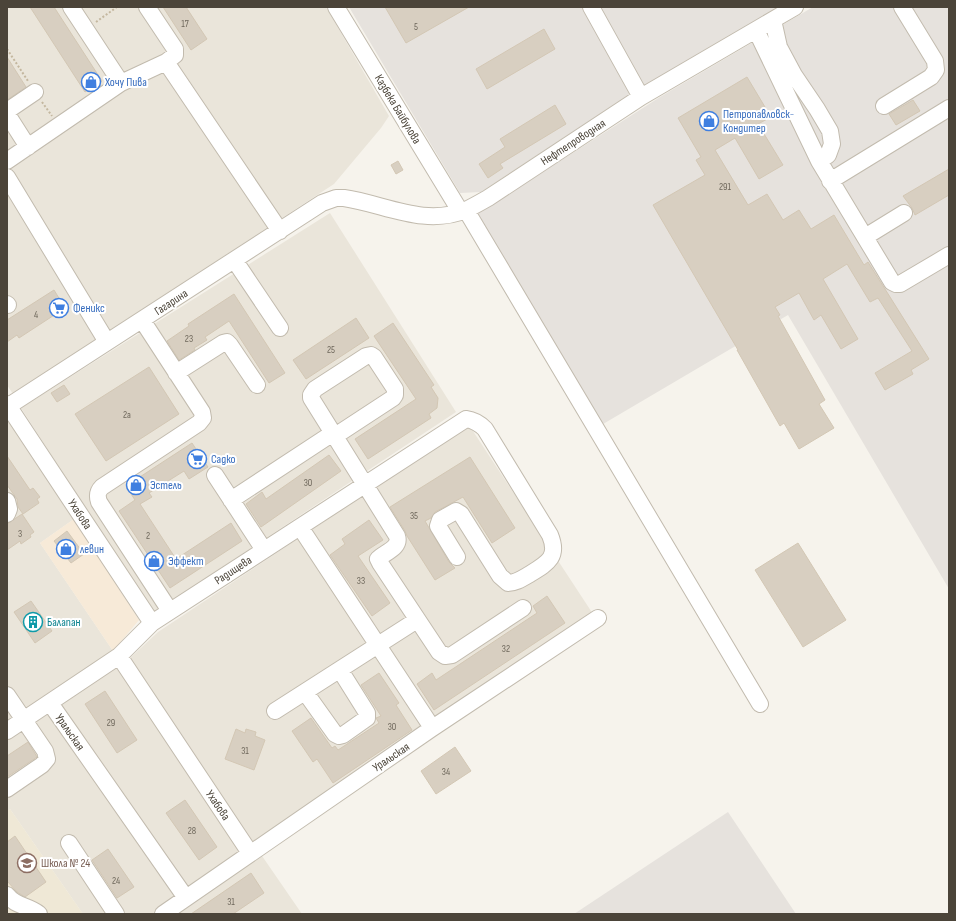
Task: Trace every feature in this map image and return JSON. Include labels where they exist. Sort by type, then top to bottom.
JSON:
[{"type":"street","points":[[71,7],[121,83]]},
{"type":"street","points":[[7,161],[121,83],[166,62],[175,55],[175,49],[147,7]]},
{"type":"street","name":"Казбека Байбулова","points":[[336,7],[463,210],[760,704]]},
{"type":"street","points":[[591,7],[641,97]]},
{"type":"street","name":"Нефтепроводная","points":[[336,198],[351,199],[396,212],[419,216],[445,215],[463,210],[488,198],[641,97],[795,7]]},
{"type":"street","points":[[884,106],[932,77],[936,70],[935,61],[902,7]]},
{"type":"street","points":[[774,20],[779,47],[794,75],[818,109],[830,131],[832,144],[828,155],[819,161]]},
{"type":"street","points":[[756,30],[819,161],[892,282],[900,284],[949,255]]},
{"type":"street","points":[[166,62],[280,231]]},
{"type":"street","points":[[28,147],[7,113],[35,92]]},
{"type":"street","points":[[830,181],[949,108]]},
{"type":"street","points":[[7,177],[107,342]]},
{"type":"street","name":"Гагарина","points":[[8,406],[235,261],[322,203],[336,198]]},
{"type":"street","points":[[865,237],[904,213]]},
{"type":"street","points":[[235,261],[280,328]]},
{"type":"street","points":[[142,320],[203,415],[201,421],[102,487],[99,490],[97,497],[170,611]]},
{"type":"street","points":[[176,373],[223,343],[227,342],[258,386]]},
{"type":"street","points":[[231,500],[334,435],[395,396],[395,389],[374,357],[371,355],[366,356],[315,389],[311,395],[313,401],[334,435],[365,485],[397,536],[398,540],[396,545],[378,559],[380,563],[439,652],[449,656],[523,608]]},
{"type":"street","name":"Ухабова","points":[[8,406],[152,623]]},
{"type":"street","name":"Радищева","points":[[7,731],[118,656],[152,623],[466,419],[473,420],[480,424],[485,430],[550,535],[553,542],[553,549],[552,555],[547,563],[519,581],[508,583],[500,576],[462,514],[456,511],[440,520],[438,526],[457,557]]},
{"type":"street","points":[[215,475],[264,550]]},
{"type":"street","points":[[7,501],[9,509],[7,514]]},
{"type":"street","points":[[300,527],[379,645],[429,723],[431,729]]},
{"type":"street","name":"Уральская","points":[[163,914],[431,729],[598,618]]},
{"type":"street","points":[[275,711],[417,620]]},
{"type":"street","name":"Ухабова","points":[[118,656],[250,853]]},
{"type":"street","points":[[305,692],[335,734],[339,736],[343,735],[367,718],[367,713],[340,670]]},
{"type":"street","points":[[7,695],[45,751],[47,759],[45,763],[7,789]]},
{"type":"street","name":"Уральская","points":[[50,703],[186,898]]},
{"type":"street","points":[[69,843],[116,914]]},
{"type":"street","points":[[7,896],[18,905],[29,907],[39,914]]},
{"type":"path","points":[[85,30],[117,7]]},
{"type":"shaded area","points":[[7,7],[326,7],[389,116],[381,128],[334,184],[13,394],[7,385]]},
{"type":"shaded area","points":[[349,7],[780,7],[630,94],[481,192],[460,193]]},
{"type":"shaded area","points":[[813,7],[949,7],[949,589],[788,315],[598,427],[468,220],[660,97]]},
{"type":"shaded area","points":[[330,213],[456,412],[153,613],[21,408]]},
{"type":"shaded area","points":[[7,417],[74,519],[40,543],[113,651],[7,722]]},
{"type":"shaded area","points":[[469,425],[593,614],[252,843],[128,660],[158,632]]},
{"type":"shaded area","points":[[74,519],[139,620],[113,651],[40,543]]},
{"type":"shaded area","points":[[117,664],[242,849],[186,890],[58,705]]},
{"type":"shaded area","points":[[50,710],[178,896],[152,914],[83,914],[10,809],[7,811],[7,739]]},
{"type":"shaded area","name":"Школа № 24","points":[[10,809],[83,914],[7,914],[7,811]]},
{"type":"shaded area","points":[[728,812],[796,914],[574,914]]},
{"type":"shaded area","points":[[260,853],[302,914],[174,914]]},
{"type":"building","points":[[30,7],[54,7],[102,81],[85,92]]},
{"type":"building","points":[[163,7],[186,7],[207,39],[191,50]]},
{"type":"building","points":[[385,7],[469,7],[406,43]]},
{"type":"building","points":[[544,29],[555,49],[487,89],[476,69]]},
{"type":"building","points":[[7,57],[26,87],[7,100]]},
{"type":"building","points":[[747,77],[771,117],[758,124],[783,165],[759,179],[735,138],[715,150],[748,205],[767,194],[783,220],[799,210],[811,229],[834,215],[864,265],[868,262],[929,359],[911,370],[913,374],[885,390],[875,373],[912,351],[878,298],[870,302],[847,264],[823,279],[858,339],[841,349],[821,315],[814,320],[799,293],[775,307],[780,315],[778,316],[825,400],[819,404],[834,428],[799,449],[784,423],[780,426],[738,350],[653,205],[705,175],[696,160],[701,157],[678,118]]},
{"type":"building","points":[[913,100],[920,111],[896,125],[889,114]]},
{"type":"building","points":[[555,105],[566,124],[500,164],[503,168],[488,178],[479,164],[505,147],[500,139]]},
{"type":"building","points":[[398,161],[403,170],[396,174],[391,165]]},
{"type":"building","points":[[949,169],[949,195],[915,215],[912,208],[903,196]]},
{"type":"building","points":[[54,290],[65,308],[19,338],[17,335],[7,342],[7,320]]},
{"type":"building","points":[[234,294],[285,373],[269,383],[229,321],[205,337],[207,340],[179,360],[167,341],[189,326],[188,324]]},
{"type":"building","points":[[356,318],[369,338],[306,379],[293,360]]},
{"type":"building","points":[[393,323],[434,385],[431,387],[438,398],[437,408],[429,414],[431,418],[368,459],[355,439],[416,399],[374,336]]},
{"type":"building","points":[[149,367],[179,414],[106,461],[75,414]]},
{"type":"building","points":[[64,385],[70,394],[57,402],[51,393]]},
{"type":"building","points":[[192,443],[208,467],[189,479],[184,471],[149,493],[152,497],[140,504],[176,559],[231,523],[242,541],[170,588],[119,511],[135,500],[126,486]]},
{"type":"building","points":[[329,455],[341,471],[261,527],[246,504],[262,492],[266,499]]},
{"type":"building","points":[[7,456],[30,490],[33,488],[40,497],[37,499],[39,503],[23,514],[18,507],[17,499],[7,485]]},
{"type":"building","points":[[470,457],[515,528],[492,543],[463,497],[435,512],[431,518],[425,521],[449,562],[455,568],[435,580],[390,507]]},
{"type":"building","points":[[22,514],[34,532],[30,535],[31,537],[21,544],[20,541],[7,550],[7,524]]},
{"type":"building","points":[[369,520],[383,540],[358,556],[390,603],[372,616],[330,555],[345,544],[342,539]]},
{"type":"building","points":[[67,531],[84,554],[71,563],[54,541]]},
{"type":"building","points":[[798,543],[846,620],[803,647],[755,570]]},
{"type":"building","points":[[547,596],[565,623],[434,710],[417,684],[432,673],[436,680],[537,613],[533,606]]},
{"type":"building","name":"Балапан","points":[[31,601],[52,631],[35,643],[14,612]]},
{"type":"building","points":[[379,673],[399,703],[396,705],[412,730],[333,783],[317,759],[313,762],[292,731],[311,718],[332,748],[335,746],[338,750],[379,723],[376,718],[381,716],[361,685]]},
{"type":"building","points":[[105,691],[137,740],[117,753],[85,704]]},
{"type":"building","points":[[236,729],[245,733],[246,729],[256,732],[255,736],[265,740],[254,770],[225,759]]},
{"type":"building","points":[[28,742],[37,757],[7,777],[7,756]]},
{"type":"building","points":[[455,747],[471,771],[436,794],[421,771]]},
{"type":"building","points":[[185,800],[217,847],[199,860],[166,813]]},
{"type":"building","points":[[15,836],[46,882],[25,897],[17,892],[7,881],[7,842]]},
{"type":"building","points":[[108,849],[134,887],[117,898],[92,860]]},
{"type":"building","points":[[251,873],[264,893],[233,914],[191,914]]},
{"type":"place","name":"Хочу Пива","points":[[91,82]]},
{"type":"place","name":"Петропавловск- Кондитер","points":[[709,121]]},
{"type":"place","name":"Феникс","points":[[59,308]]},
{"type":"place","name":"Садко","points":[[197,459]]},
{"type":"place","name":"Эстель","points":[[136,485]]},
{"type":"place","name":"левин","points":[[66,549]]},
{"type":"place","name":"Эффект","points":[[154,561]]},
{"type":"place","name":"Балапан","points":[[33,622]]},
{"type":"place","name":"Школа № 24","points":[[27,863]]}]
